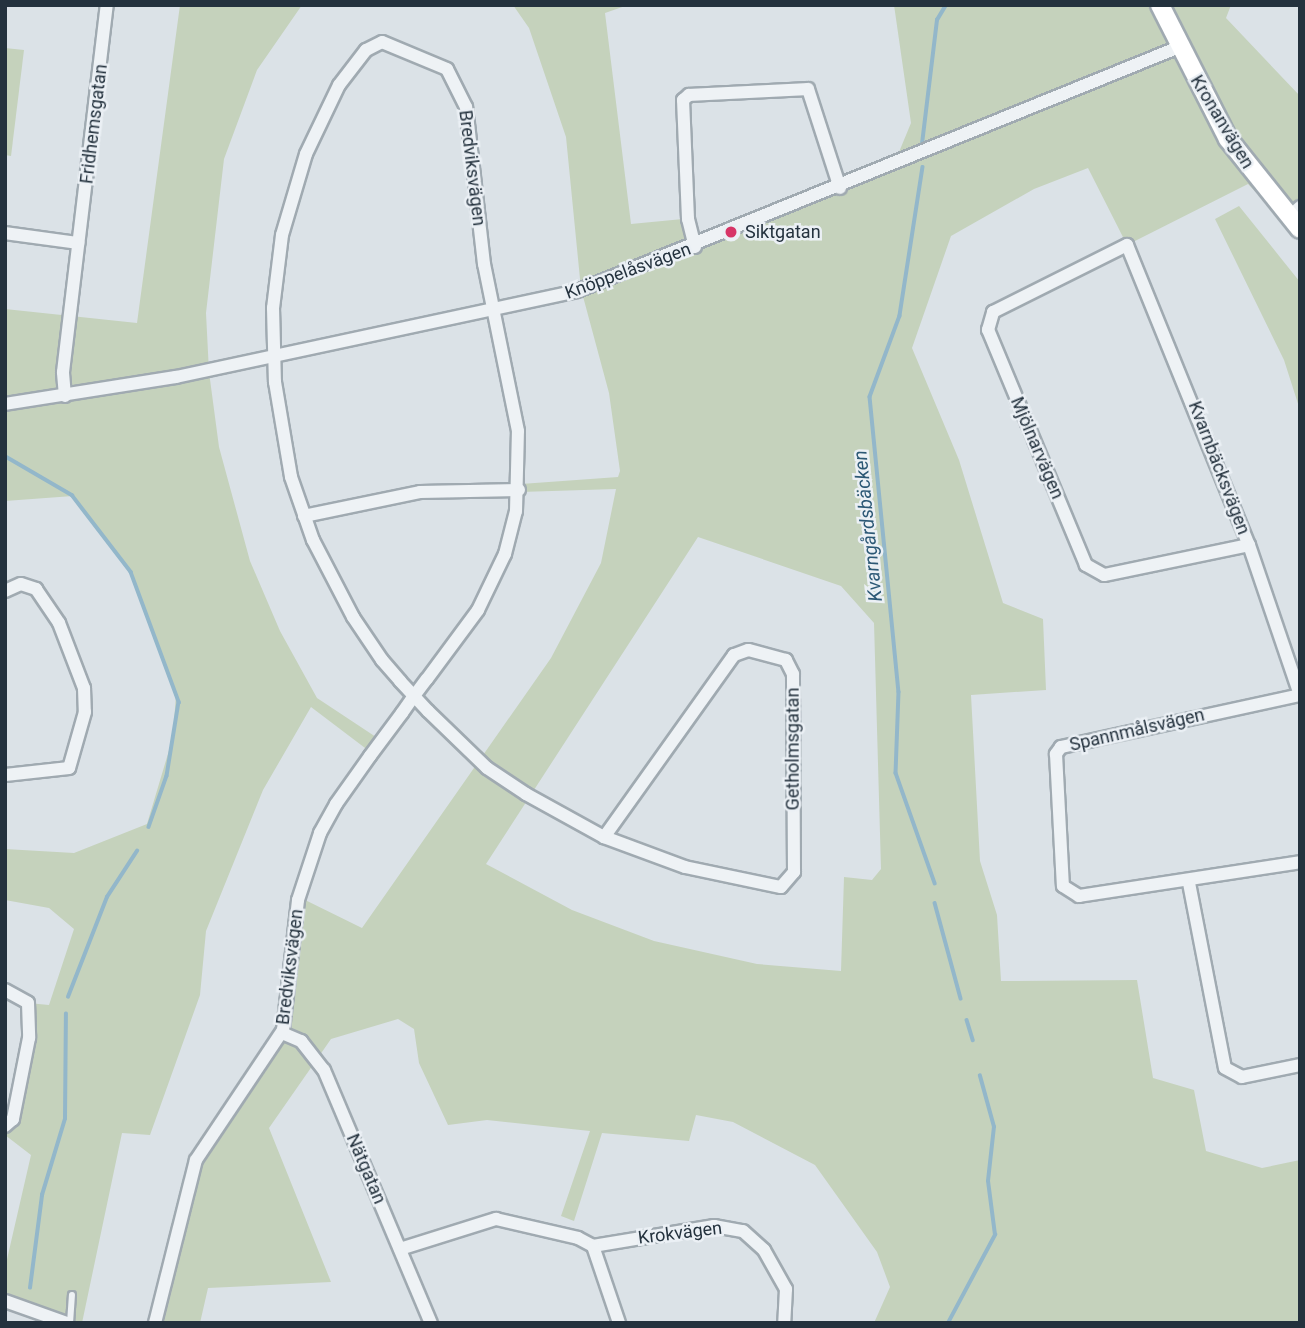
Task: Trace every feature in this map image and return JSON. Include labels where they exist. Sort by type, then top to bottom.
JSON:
[{"type":"street","name":"Fridhemsgatan","points":[[65,396],[78,243],[107,5]]},
{"type":"street","name":"Kronanvägen","points":[[1160,5],[1228,139],[1296,218]]},
{"type":"street","name":"Bredviksvägen","points":[[155,1323],[195,1160],[267,1046],[282,1033],[299,900],[313,849],[336,804],[415,696],[488,593],[512,533],[519,490],[518,431],[492,311],[460,91],[447,69],[382,42],[339,85],[306,154],[278,260],[273,358],[281,426],[304,516],[353,617],[415,696]]},
{"type":"street","name":"Knöppelåsvägen","points":[[5,404],[65,396],[273,358],[577,292],[840,188],[1179,47]]},
{"type":"street","points":[[695,247],[688,219],[683,100],[688,95],[808,89],[840,188]]},
{"type":"street","points":[[5,233],[78,243]]},
{"type":"street","name":"Mjölnarvägen","points":[[1126,245],[993,312],[988,330],[1086,565],[1104,575],[1249,545]]},
{"type":"street","name":"Kvarnbäcksvägen","points":[[1126,245],[1249,545],[1300,695]]},
{"type":"street","points":[[304,516],[408,493],[519,490]]},
{"type":"street","points":[[5,591],[21,584],[36,589],[59,623],[84,688],[85,712],[69,768],[5,775]]},
{"type":"street","name":"Getholmsgatan","points":[[415,696],[487,768],[604,837],[685,867],[781,887],[794,872],[793,674],[786,660],[748,650],[734,655],[604,837]]},
{"type":"street","name":"Spannmålsvägen","points":[[1300,695],[1061,747],[1056,754],[1063,886],[1079,897],[1189,883],[1300,862]]},
{"type":"street","points":[[1189,883],[1225,1068],[1242,1077],[1300,1065]]},
{"type":"street","points":[[5,990],[28,1003],[29,1038],[13,1119],[5,1126]]},
{"type":"street","name":"Nätgatan","points":[[282,1033],[301,1041],[320,1062],[431,1323]]},
{"type":"street","points":[[400,1249],[496,1219],[593,1246],[619,1323]]},
{"type":"street","name":"Krokvägen","points":[[593,1246],[714,1226],[743,1231],[764,1250],[786,1289],[784,1323]]},
{"type":"street","points":[[5,1301],[69,1323]]},
{"type":"lane","points":[[69,1323],[72,1295]]},
{"type":"green space","points":[[180,5],[302,5],[257,70],[224,159],[206,313],[209,372],[219,447],[250,561],[280,631],[317,698],[382,741],[373,754],[311,707],[263,790],[206,931],[200,995],[150,1135],[122,1133],[82,1323],[39,1323],[35,1311],[5,1301],[5,1268],[31,1155],[5,1135],[5,1124],[14,1117],[28,1003],[49,1005],[74,929],[49,908],[5,900],[5,849],[74,853],[147,824],[173,737],[176,694],[131,572],[73,496],[5,501],[5,309],[137,323]]},
{"type":"green space","points":[[513,5],[628,5],[605,13],[631,224],[683,219],[694,247],[892,169],[911,123],[894,5],[1231,5],[1226,18],[1300,96],[1300,237],[1248,184],[1127,245],[1088,168],[1034,189],[951,236],[912,348],[959,460],[1003,603],[1043,619],[1046,690],[971,695],[980,861],[997,915],[1001,981],[1137,980],[1153,1078],[1194,1090],[1206,1151],[1262,1168],[1300,1160],[1300,1323],[874,1323],[890,1287],[877,1252],[815,1165],[733,1122],[696,1115],[689,1141],[602,1133],[574,1221],[561,1216],[590,1131],[487,1120],[448,1125],[419,1063],[414,1029],[398,1019],[331,1039],[269,1128],[331,1282],[208,1288],[200,1323],[155,1323],[197,1161],[282,1033],[299,897],[362,928],[551,658],[601,563],[616,489],[520,492],[521,484],[618,477],[620,471],[609,393],[581,289],[566,137],[529,28]],"holes":[[[698,537],[841,586],[874,623],[881,869],[872,880],[844,877],[841,971],[757,964],[654,941],[572,910],[486,864]]]},
{"type":"green space","points":[[5,48],[24,50],[11,156],[5,155]]},
{"type":"green space","points":[[1239,206],[1300,282],[1300,410],[1284,360],[1215,219]]},
{"type":"waterway","name":"Kvarngårdsbäcken","points":[[922,144],[937,20],[946,5]]},
{"type":"waterway","name":"Kvarngårdsbäcken","points":[[923,167],[900,316],[870,397],[899,692],[896,773],[935,883]]},
{"type":"waterway","points":[[5,456],[72,495],[131,572],[179,702],[167,776],[149,827]]},
{"type":"waterway","points":[[68,997],[107,897],[137,851]]},
{"type":"waterway","points":[[935,903],[961,999]]},
{"type":"waterway","points":[[30,1288],[42,1195],[65,1119],[66,1014]]},
{"type":"waterway","points":[[967,1020],[973,1040]]},
{"type":"waterway","points":[[948,1323],[995,1235],[988,1181],[994,1127],[980,1076]]},
{"type":"place","name":"Siktgatan","points":[[731,232]]}]
